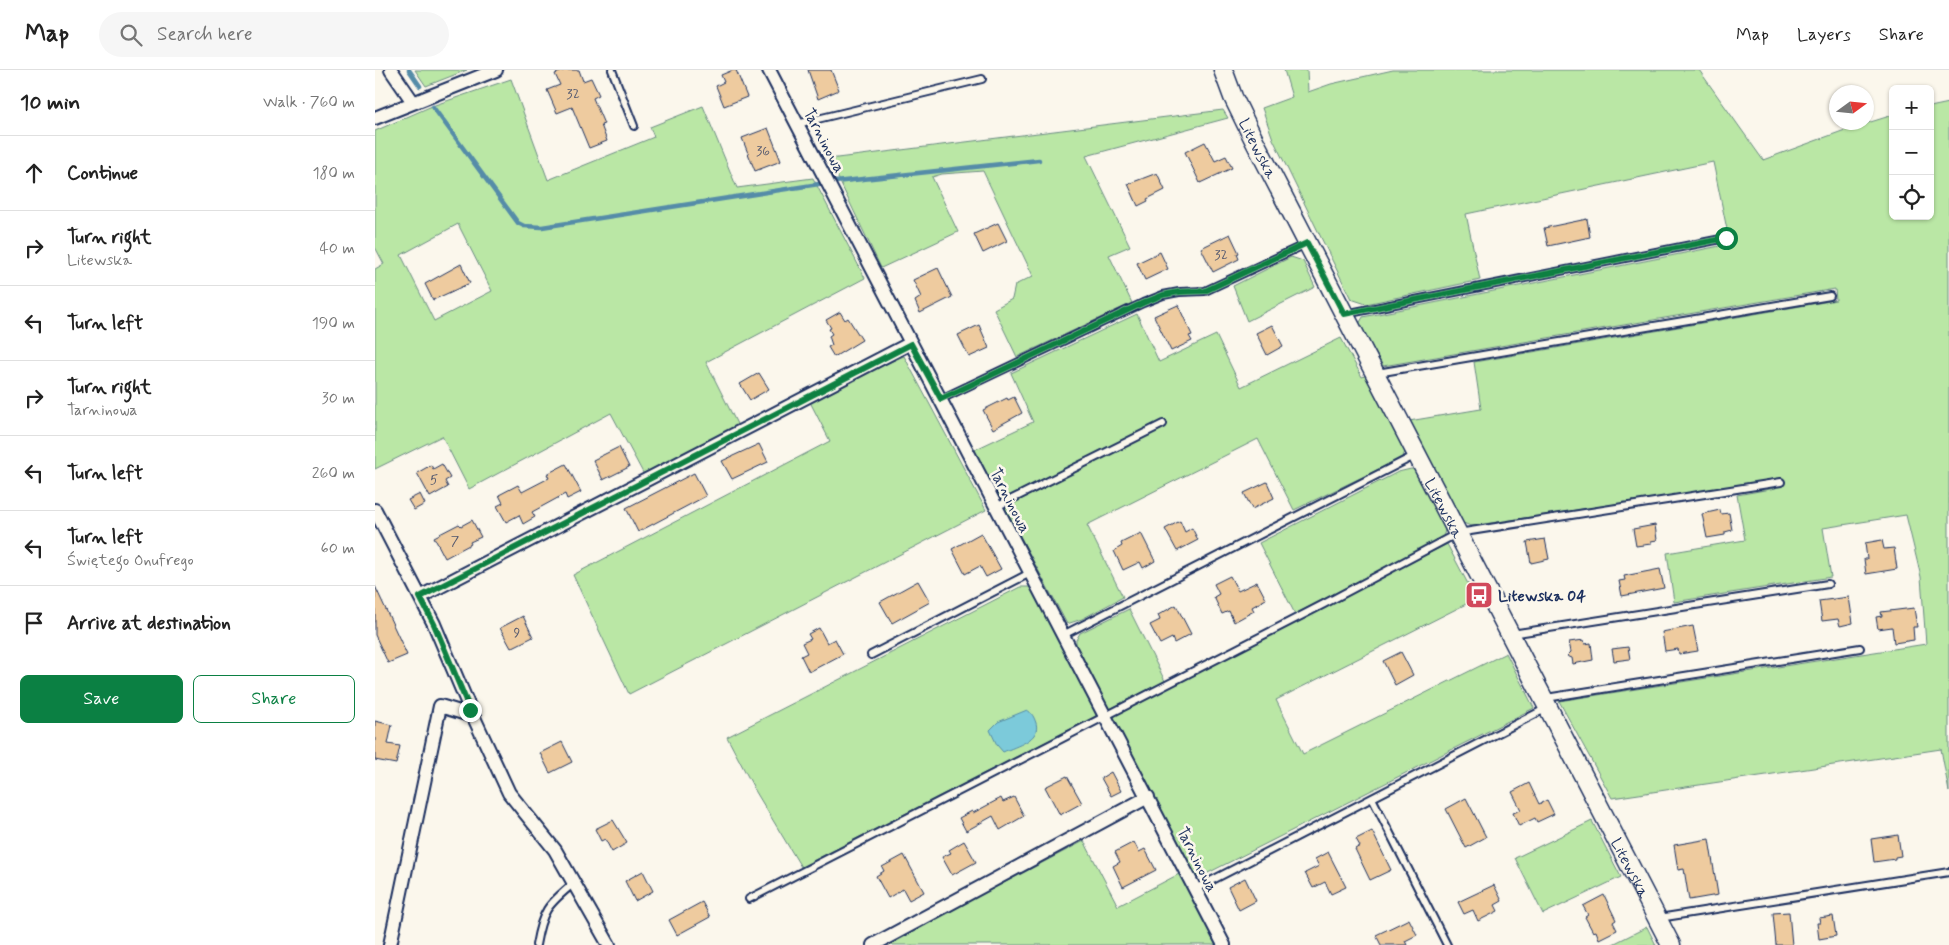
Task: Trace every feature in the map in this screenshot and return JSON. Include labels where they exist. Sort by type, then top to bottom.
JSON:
[{"type":"street","points":[[391,70],[413,102]]},
{"type":"street","points":[[375,118],[496,70]]},
{"type":"street","name":"Tarninowa","points":[[769,70],[1225,945]]},
{"type":"street","name":"Litewska","points":[[1223,70],[1242,114],[1307,243],[1671,945]]},
{"type":"street","points":[[420,597],[911,344]]},
{"type":"street","points":[[375,510],[434,624],[473,716],[509,793],[555,850],[609,945]]},
{"type":"street","points":[[390,945],[440,706],[473,716]]},
{"type":"street","points":[[873,945],[1148,797]]},
{"type":"lane","points":[[612,70],[634,126]]},
{"type":"lane","points":[[797,124],[982,79]]},
{"type":"lane","points":[[1344,314],[1726,238]]},
{"type":"lane","points":[[941,399],[1143,303],[1163,295],[1205,291],[1307,243]]},
{"type":"lane","points":[[1375,374],[1830,296]]},
{"type":"lane","points":[[996,507],[1163,424]]},
{"type":"lane","points":[[1063,635],[1417,455]]},
{"type":"lane","points":[[749,899],[1324,604],[1458,532],[1781,482]]},
{"type":"lane","points":[[871,655],[1031,573]]},
{"type":"lane","points":[[1510,634],[1829,584]]},
{"type":"lane","points":[[1195,888],[1372,798],[1546,703],[1860,648]]},
{"type":"lane","points":[[1372,798],[1447,945]]},
{"type":"lane","points":[[1657,918],[1949,872]]},
{"type":"lane","points":[[535,945],[540,922],[550,904],[574,883]]},
{"type":"green space","points":[[415,70],[467,70],[426,86]]},
{"type":"green space","points":[[1284,70],[1307,70],[1308,92],[1331,84],[1393,70],[1699,70],[1763,160],[1845,130],[1874,130],[1874,121],[1889,116],[1889,220],[1934,220],[1934,106],[1949,103],[1949,792],[1941,749],[1612,798],[1559,701],[1926,644],[1921,577],[1906,515],[1823,528],[1831,577],[1674,602],[1667,553],[1745,540],[1737,495],[1776,488],[1774,480],[1471,526],[1463,523],[1409,421],[1481,409],[1474,362],[1836,300],[1835,289],[1383,366],[1359,324],[1363,317],[1730,244],[1713,162],[1466,214],[1480,280],[1366,304],[1351,299],[1273,139],[1262,108],[1292,97]]},
{"type":"green space","points":[[511,79],[548,180],[654,137],[650,127],[703,106],[737,188],[813,178],[865,278],[706,362],[738,426],[904,356],[986,510],[629,694],[573,575],[830,441],[810,402],[650,486],[611,413],[469,489],[442,436],[375,469],[375,269],[384,264],[375,247],[375,131],[432,106]],"holes":[[[458,224],[492,291],[434,321],[401,255]]]},
{"type":"green space","points":[[1223,110],[1228,118],[1086,156],[1130,246],[1109,255],[1132,303],[1017,357],[994,309],[1012,299],[1015,285],[1033,276],[983,171],[942,174],[932,177],[958,232],[881,268],[829,159]]},
{"type":"green space","points":[[1291,257],[1303,261],[1315,287],[1247,321],[1233,286]]},
{"type":"green space","points":[[1137,314],[1159,362],[1216,335],[1241,387],[1341,338],[1362,377],[1367,375],[1406,450],[1403,456],[1383,467],[1294,510],[1258,439],[1087,525],[1123,597],[1082,619],[1067,624],[974,450],[1033,422],[1011,373]]},
{"type":"green space","points":[[1411,469],[1416,470],[1446,527],[1443,537],[1295,614],[1259,543],[1398,472]]},
{"type":"green space","points":[[1447,544],[1476,599],[1276,700],[1303,754],[1506,653],[1534,708],[1202,876],[1196,877],[1150,787],[1111,717]]},
{"type":"green space","points":[[1020,587],[1032,587],[1097,710],[1096,716],[801,867],[756,792],[727,737]]},
{"type":"green space","points":[[1129,609],[1165,681],[1108,710],[1076,647],[1076,640],[1080,633]]},
{"type":"green space","points":[[1592,821],[1621,877],[1543,914],[1515,858]]},
{"type":"green space","points":[[1084,841],[1118,906],[1179,874],[1180,870],[1217,945],[885,945]]},
{"type":"green space","points":[[1647,927],[1656,945],[1611,945]]},
{"type":"water","points":[[1027,710],[1033,715],[1036,723],[1037,729],[1035,734],[1026,742],[1003,752],[997,745],[990,730],[998,722]]},
{"type":"building","points":[[565,70],[579,70],[583,81],[591,78],[599,95],[593,98],[604,124],[601,125],[607,141],[589,148],[572,107],[557,113],[547,90],[560,85],[555,74]]},
{"type":"building","points":[[736,70],[747,97],[724,106],[716,86],[724,82],[721,75]]},
{"type":"building","points":[[808,70],[831,70],[839,90],[818,99]]},
{"type":"building","points":[[768,128],[781,161],[755,171],[742,138]]},
{"type":"building","points":[[1205,142],[1215,161],[1226,156],[1232,168],[1200,183],[1185,152]]},
{"type":"building","points":[[1157,173],[1165,190],[1138,206],[1128,184]]},
{"type":"building","points":[[1587,219],[1590,237],[1548,246],[1544,228]]},
{"type":"building","points":[[998,223],[1007,241],[983,253],[974,234]]},
{"type":"building","points":[[1230,234],[1239,253],[1237,254],[1239,259],[1213,272],[1201,248]]},
{"type":"building","points":[[1160,252],[1168,269],[1145,280],[1137,263]]},
{"type":"building","points":[[461,264],[470,283],[433,300],[425,284]]},
{"type":"building","points":[[938,268],[952,297],[920,313],[915,301],[921,297],[913,280]]},
{"type":"building","points":[[1178,305],[1192,335],[1189,336],[1192,341],[1171,351],[1154,316]]},
{"type":"building","points":[[840,312],[845,320],[848,318],[862,340],[834,357],[828,347],[832,345],[829,336],[832,334],[826,320]]},
{"type":"building","points":[[979,325],[989,348],[969,357],[958,335]]},
{"type":"building","points":[[1272,325],[1283,346],[1267,355],[1256,333]]},
{"type":"building","points":[[759,373],[769,389],[750,400],[740,384]]},
{"type":"building","points":[[1014,397],[1022,413],[993,429],[983,410],[1007,398],[1008,400]]},
{"type":"building","points":[[759,444],[768,462],[732,479],[722,461]]},
{"type":"building","points":[[619,447],[629,467],[603,480],[593,460]]},
{"type":"building","points":[[442,464],[450,478],[445,481],[448,487],[430,497],[417,473],[431,465],[433,469]]},
{"type":"building","points":[[566,464],[581,492],[567,499],[565,494],[532,512],[535,517],[523,524],[519,515],[506,522],[497,506],[503,503],[499,495],[518,485],[522,492],[549,478],[547,474]]},
{"type":"building","points":[[694,473],[706,496],[638,532],[626,508]]},
{"type":"building","points":[[1267,482],[1274,498],[1252,509],[1244,493]]},
{"type":"building","points":[[420,494],[425,504],[414,510],[408,500]]},
{"type":"building","points":[[1720,510],[1721,514],[1729,513],[1732,530],[1725,532],[1725,535],[1707,538],[1702,514]]},
{"type":"building","points":[[472,520],[481,537],[445,558],[434,537],[459,524],[461,526]]},
{"type":"building","points":[[1180,521],[1185,532],[1192,528],[1198,540],[1177,551],[1165,529]]},
{"type":"building","points":[[1655,525],[1657,540],[1651,541],[1651,544],[1636,546],[1633,529]]},
{"type":"building","points":[[981,533],[1001,569],[986,577],[980,566],[965,574],[952,549]]},
{"type":"building","points":[[1141,533],[1155,561],[1143,568],[1140,562],[1123,570],[1114,551],[1122,546],[1121,543]]},
{"type":"building","points":[[1545,539],[1549,559],[1531,563],[1527,542]]},
{"type":"building","points":[[1882,540],[1884,549],[1894,548],[1897,569],[1866,574],[1864,559],[1867,559],[1865,543]]},
{"type":"building","points":[[1660,569],[1664,588],[1622,596],[1619,581],[1625,580],[1624,576]]},
{"type":"building","points":[[1230,576],[1238,591],[1257,582],[1266,599],[1252,607],[1254,611],[1234,622],[1229,611],[1222,614],[1214,597],[1219,594],[1214,584]]},
{"type":"building","points":[[918,581],[930,602],[892,623],[880,602]]},
{"type":"building","points":[[375,586],[407,655],[388,663],[375,635]]},
{"type":"building","points":[[1849,597],[1853,623],[1840,626],[1838,619],[1822,621],[1819,601]]},
{"type":"building","points":[[1176,605],[1191,634],[1174,643],[1172,638],[1160,644],[1150,625],[1160,620],[1158,615]]},
{"type":"building","points":[[1914,608],[1917,627],[1913,627],[1914,640],[1894,643],[1892,627],[1878,629],[1876,617],[1882,616],[1881,612]]},
{"type":"building","points":[[523,616],[533,637],[511,648],[500,628]]},
{"type":"building","points":[[1693,626],[1698,651],[1679,654],[1678,649],[1665,651],[1662,632]]},
{"type":"building","points":[[819,628],[827,643],[835,639],[843,654],[809,672],[801,656],[807,653],[802,643],[811,639],[808,634]]},
{"type":"building","points":[[1584,640],[1585,644],[1591,643],[1593,660],[1573,664],[1572,658],[1567,656],[1571,652],[1569,642]]},
{"type":"building","points":[[1628,647],[1630,659],[1614,661],[1612,649]]},
{"type":"building","points":[[1401,652],[1413,675],[1395,685],[1383,661]]},
{"type":"building","points":[[375,721],[392,725],[388,744],[400,746],[396,764],[375,760]]},
{"type":"building","points":[[562,742],[572,762],[550,773],[540,753]]},
{"type":"building","points":[[1111,772],[1121,791],[1111,796],[1101,778]]},
{"type":"building","points":[[1067,776],[1082,803],[1060,815],[1045,787]]},
{"type":"building","points":[[1529,783],[1539,804],[1547,800],[1554,814],[1537,822],[1535,818],[1519,826],[1513,813],[1521,810],[1512,792]]},
{"type":"building","points":[[1014,797],[1024,816],[1000,830],[993,816],[966,831],[959,818],[972,811],[973,813],[1001,798],[1003,802]]},
{"type":"building","points":[[1466,798],[1486,837],[1466,848],[1446,809]]},
{"type":"building","points":[[613,820],[627,843],[612,852],[605,839],[601,841],[595,829]]},
{"type":"building","points":[[1372,831],[1391,870],[1370,880],[1355,849],[1360,846],[1356,839]]},
{"type":"building","points":[[1898,835],[1901,856],[1895,857],[1895,859],[1874,862],[1871,839]]},
{"type":"building","points":[[1709,839],[1718,895],[1689,900],[1684,869],[1678,870],[1674,845]]},
{"type":"building","points":[[964,841],[976,862],[952,875],[942,857],[951,853],[949,850]]},
{"type":"building","points":[[1134,842],[1139,852],[1145,849],[1156,870],[1123,887],[1113,866],[1120,862],[1115,852]]},
{"type":"building","points":[[1328,852],[1346,887],[1331,894],[1325,882],[1313,888],[1305,873],[1319,866],[1315,859]]},
{"type":"building","points":[[904,855],[924,892],[909,900],[903,889],[888,898],[876,876],[884,871],[882,867]]},
{"type":"building","points":[[643,871],[653,891],[635,901],[625,881]]},
{"type":"building","points":[[1245,878],[1256,901],[1239,910],[1228,887]]},
{"type":"building","points":[[1494,885],[1502,901],[1495,905],[1498,911],[1478,921],[1473,910],[1464,914],[1458,902]]},
{"type":"building","points":[[1604,895],[1616,920],[1613,922],[1617,930],[1599,939],[1596,931],[1593,932],[1585,917],[1588,915],[1583,906]]},
{"type":"building","points":[[702,902],[710,917],[677,935],[669,920]]},
{"type":"building","points":[[1789,912],[1792,945],[1776,945],[1773,913]]},
{"type":"building","points":[[1833,916],[1836,936],[1819,939],[1817,923],[1820,923],[1819,918]]},
{"type":"building","points":[[1409,919],[1417,935],[1405,941],[1407,945],[1381,945],[1376,935]]},
{"type":"waterway","points":[[409,70],[420,86]]},
{"type":"waterway","points":[[433,107],[518,223],[524,226],[542,227],[819,184]]},
{"type":"waterway","points":[[835,182],[1039,160]]},
{"type":"place","name":"Litewska 04","points":[[1479,595]]},
{"type":"route","points":[[470,710],[434,624],[420,597],[911,344],[941,399],[1143,303],[1163,295],[1205,291],[1307,243],[1344,314],[1726,238]]}]
